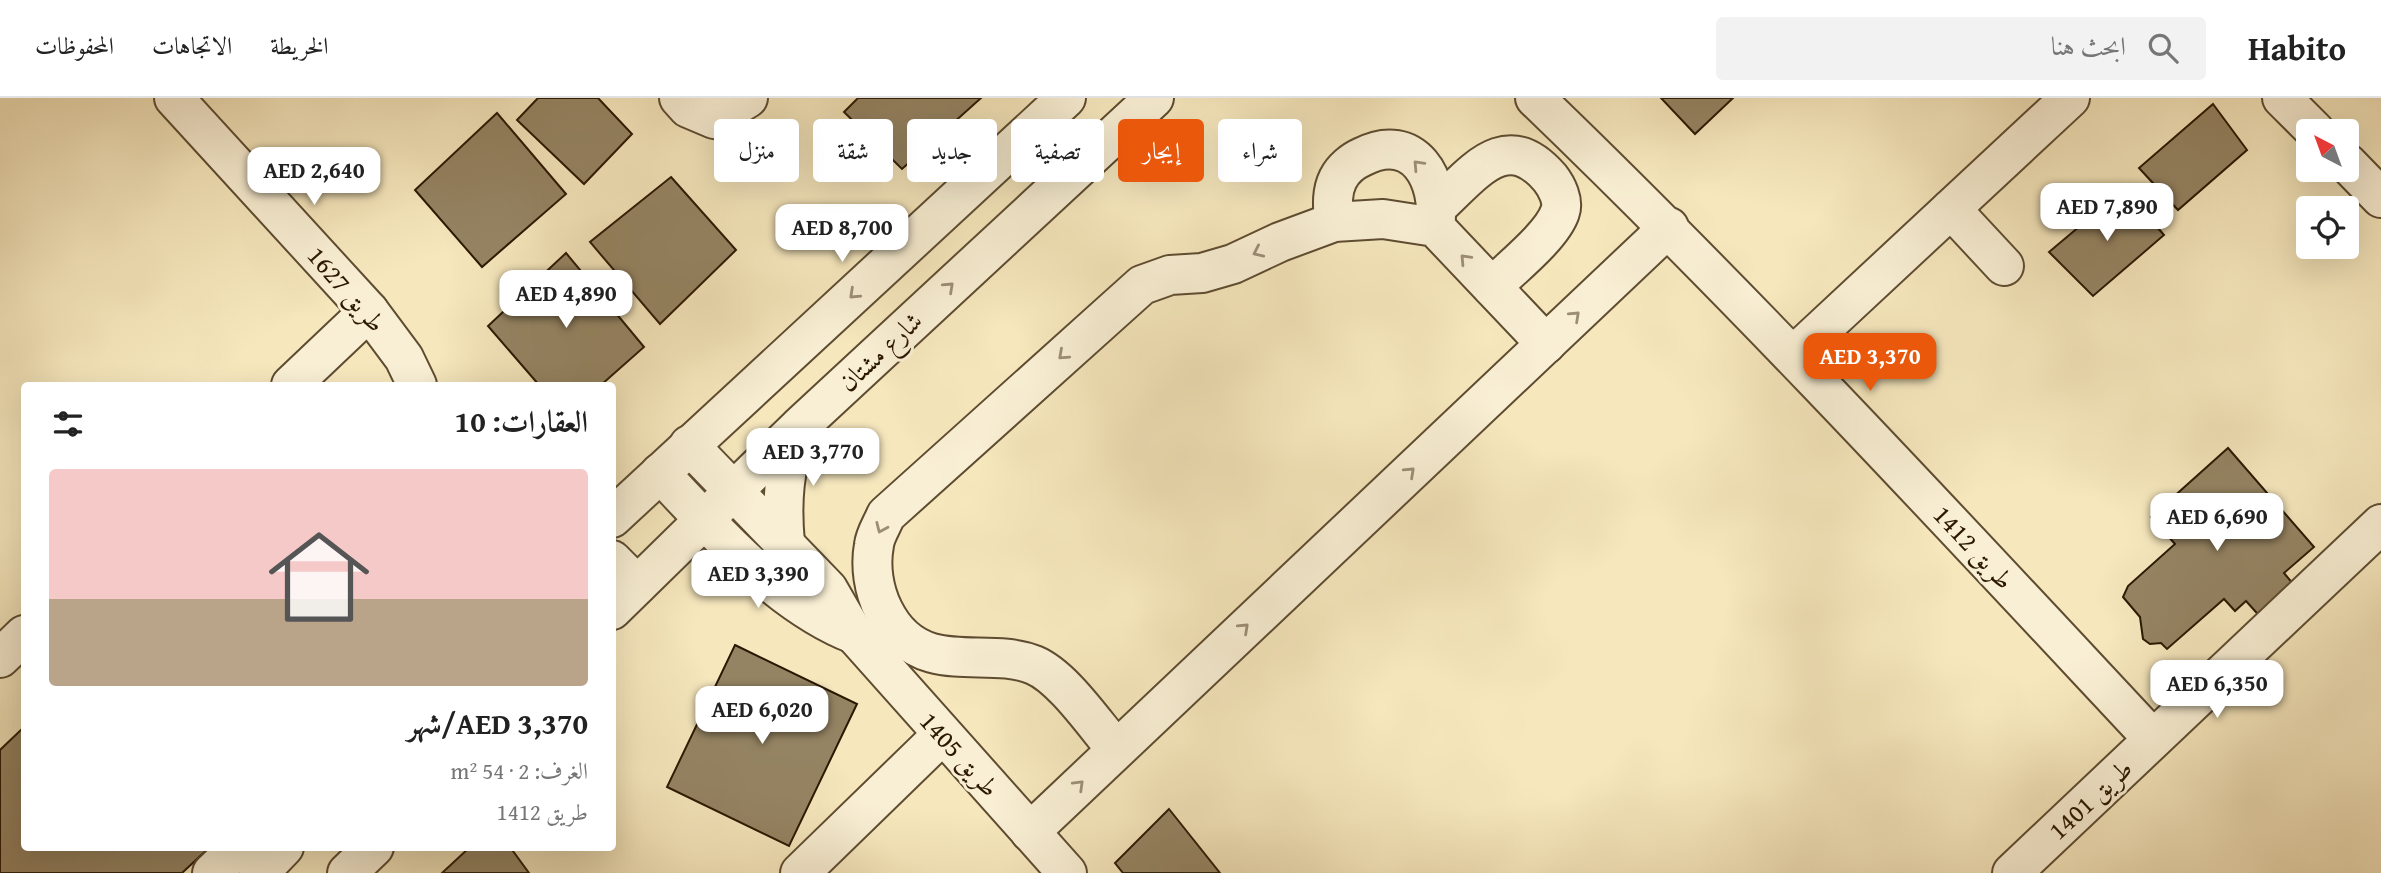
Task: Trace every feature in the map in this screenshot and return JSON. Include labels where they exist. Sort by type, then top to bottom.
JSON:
[{"type":"street","name":"طريق 1627","points":[[174,98],[369,311],[411,371],[421,366],[439,382]]},
{"type":"street","points":[[679,98],[688,108],[714,119],[748,98]]},
{"type":"street","points":[[616,514],[1066,98]]},
{"type":"street","name":"شارع مشتان","points":[[621,585],[705,520],[799,427],[1154,98]]},
{"type":"street","name":"طريق 1412","points":[[1535,98],[1669,227],[1794,355],[2153,739]]},
{"type":"street","points":[[1794,355],[2070,98]]},
{"type":"street","points":[[2282,98],[2303,119]]},
{"type":"street","points":[[1334,222],[1333,197],[1339,178],[1353,162],[1373,151],[1396,148],[1419,162],[1435,187],[1437,217],[1492,287],[1546,344]]},
{"type":"street","points":[[1116,749],[1058,682],[1035,665],[1009,659],[930,653],[902,636],[881,609],[872,576],[874,543],[886,515],[1142,285],[1170,275],[1202,273],[1233,264],[1280,242],[1334,222],[1437,217],[1480,167],[1498,157],[1514,153],[1531,159],[1552,180],[1561,198],[1561,211],[1553,226],[1492,287]]},
{"type":"street","points":[[2359,175],[2381,198]]},
{"type":"street","points":[[1951,209],[2004,266]]},
{"type":"street","points":[[1030,832],[1669,227]]},
{"type":"street","points":[[293,382],[369,311]]},
{"type":"street","points":[[785,543],[783,484],[788,455],[799,427]]},
{"type":"street","name":"طريق 1405","points":[[689,445],[828,589],[854,634],[1067,873]]},
{"type":"street","name":"طريق 1405","points":[[660,473],[705,520],[806,610],[827,624],[854,634]]},
{"type":"street","name":"طريق 1401","points":[[2012,873],[2381,524]]},
{"type":"street","points":[[0,658],[21,638]]},
{"type":"street","points":[[800,873],[942,734]]},
{"type":"street","points":[[212,873],[235,851]]},
{"type":"street","points":[[259,873],[280,851]]},
{"type":"building","points":[[538,98],[598,98],[632,134],[584,184],[517,120]]},
{"type":"building","points":[[858,98],[981,98],[958,119],[907,119],[907,165],[902,169],[893,160],[893,119],[851,119],[844,112]]},
{"type":"building","points":[[1661,98],[1733,98],[1695,134]]},
{"type":"building","points":[[2213,104],[2247,150],[2178,210],[2139,168]]},
{"type":"building","points":[[497,113],[566,194],[482,267],[415,190]]},
{"type":"building","points":[[671,177],[736,250],[660,324],[590,242]]},
{"type":"building","points":[[2124,189],[2164,235],[2093,296],[2049,252]]},
{"type":"building","points":[[566,253],[644,347],[604,382],[536,382],[488,326]]},
{"type":"building","points":[[2228,448],[2314,547],[2284,573],[2298,590],[2264,621],[2246,601],[2235,611],[2224,599],[2167,649],[2161,643],[2150,644],[2143,639],[2140,617],[2123,597],[2128,586],[2175,544],[2151,517]]},
{"type":"building","points":[[735,645],[857,704],[789,846],[667,787]]},
{"type":"building","points":[[21,730],[21,851],[206,851],[182,873],[0,873],[0,750]]},
{"type":"building","points":[[1169,809],[1220,873],[1123,873],[1115,863]]},
{"type":"building","points":[[466,851],[513,851],[529,873],[442,873]]}]
